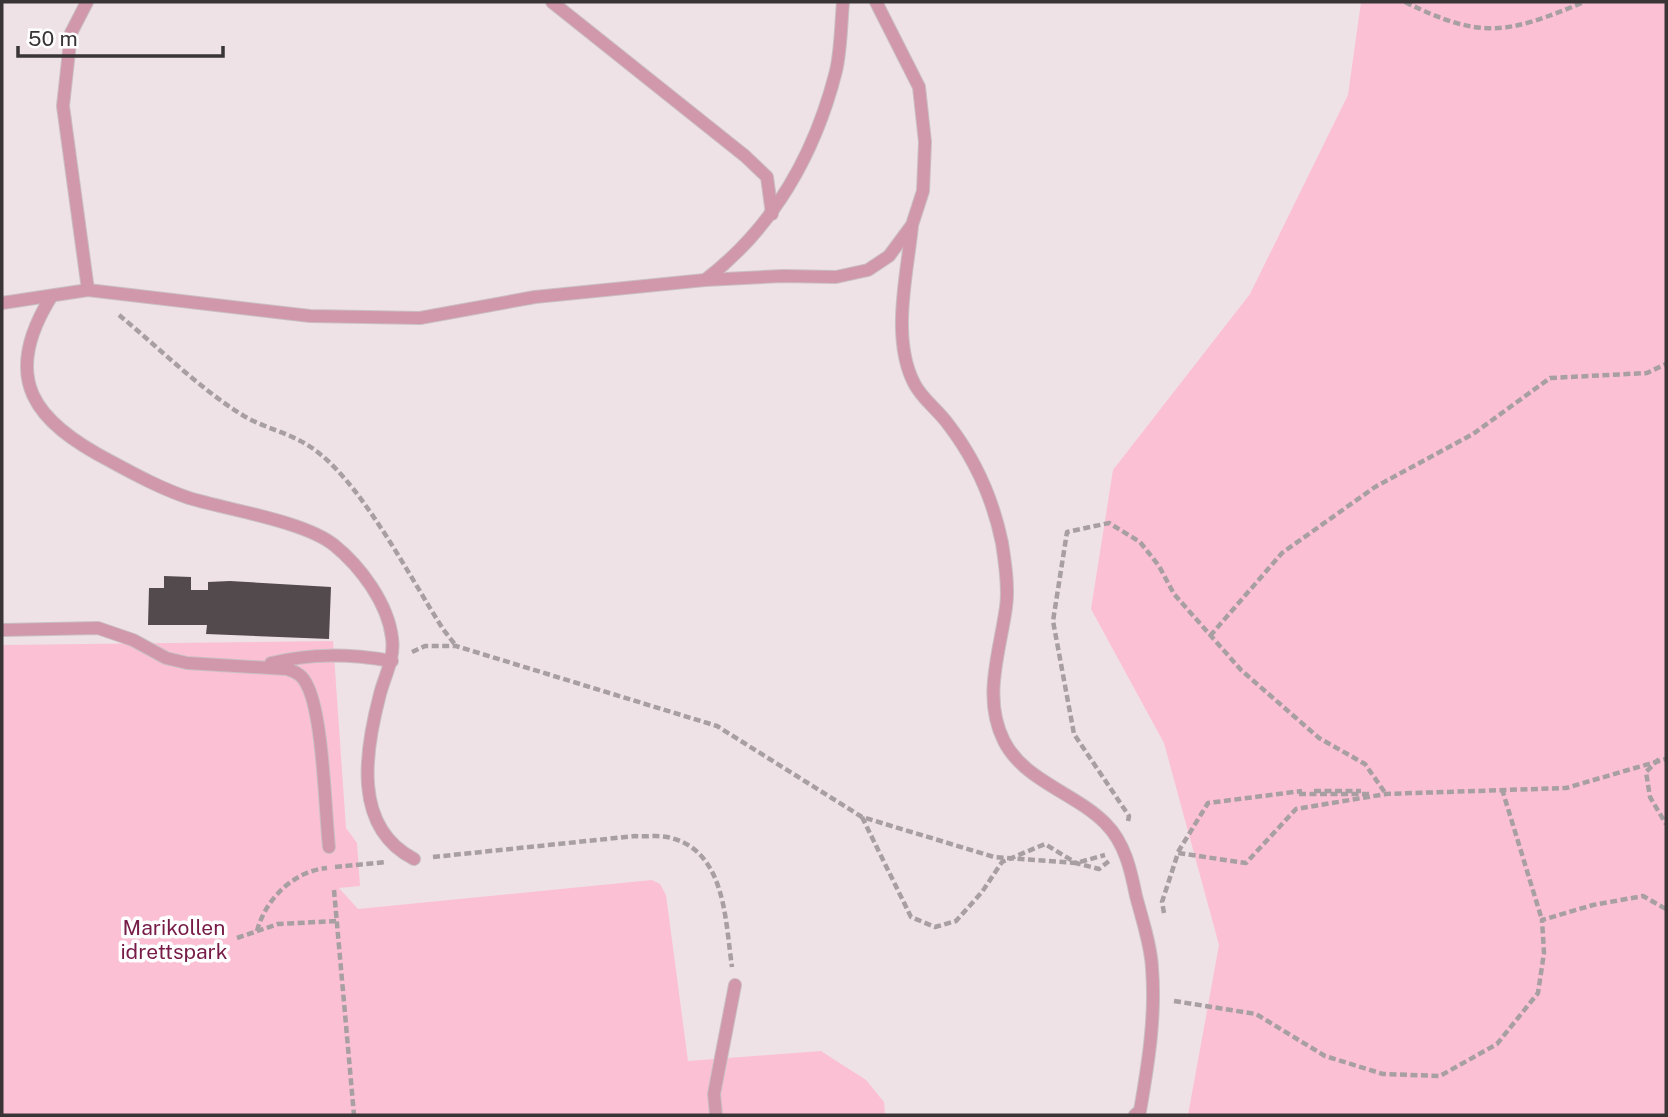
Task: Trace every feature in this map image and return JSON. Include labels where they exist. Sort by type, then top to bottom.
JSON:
[{"type":"lane","points":[[87,2],[71,33],[63,106],[88,290]]},
{"type":"lane","points":[[552,2],[746,156],[766,177],[772,214]]},
{"type":"lane","points":[[705,280],[738,255],[772,214],[815,139],[836,69],[843,2]]},
{"type":"lane","points":[[876,2],[919,87],[925,142],[923,191],[912,225],[902,337],[914,384],[948,424],[974,463],[991,501],[1002,545],[1007,603],[995,673],[992,715],[1005,745],[1026,769],[1086,807],[1107,825],[1124,849],[1152,967],[1150,1046],[1140,1111],[1135,1115]]},
{"type":"lane","points":[[2,303],[88,290],[310,316],[420,318],[536,297],[705,280],[783,276],[836,277],[868,270],[889,256],[912,225]]},
{"type":"lane","points":[[51,297],[33,325],[26,351],[29,386],[46,417],[73,442],[186,497],[306,531],[328,541],[364,576],[380,604],[392,636],[392,660],[371,729],[368,777],[373,816],[383,836],[396,850],[414,859]]},
{"type":"lane","points":[[2,630],[98,628],[133,640],[166,658],[208,666],[287,668],[298,673],[309,688],[316,718],[329,847]]},
{"type":"lane","points":[[253,667],[306,655],[345,654],[392,660]]},
{"type":"lane","points":[[716,1115],[714,1094],[735,985]]},
{"type":"path","points":[[1405,2],[1442,20],[1466,27],[1502,28],[1528,25],[1584,2]]},
{"type":"path","points":[[88,290],[245,416],[290,433],[321,454],[342,475],[368,511],[456,646]]},
{"type":"path","points":[[1210,636],[1282,553],[1375,487],[1473,434],[1550,378],[1647,373],[1666,364]]},
{"type":"path","points":[[392,660],[425,646],[456,646],[718,726],[862,817],[995,857],[1076,863],[1099,869],[1124,849],[1129,816],[1074,734],[1053,621],[1068,532],[1109,523],[1140,542],[1160,566],[1174,594],[1241,670],[1319,738],[1365,764],[1387,794]]},
{"type":"path","points":[[1299,794],[1566,788],[1659,758],[1666,759]]},
{"type":"path","points":[[1659,758],[1646,772],[1650,797],[1666,824]]},
{"type":"path","points":[[1173,991],[1175,1003],[1256,1014],[1325,1056],[1382,1074],[1440,1076],[1497,1044],[1538,993],[1544,953],[1542,920],[1502,789]]},
{"type":"path","points":[[1164,915],[1162,902],[1178,852],[1208,803],[1291,791],[1387,794]]},
{"type":"path","points":[[1178,852],[1246,863],[1296,809],[1387,794]]},
{"type":"path","points":[[862,817],[911,917],[935,927],[956,921],[982,892],[1002,862],[1045,844],[1076,863],[1124,849]]},
{"type":"path","points":[[257,931],[261,916],[270,902],[305,873],[318,869],[635,836],[666,837],[691,845],[706,861],[719,883],[735,985]]},
{"type":"path","points":[[334,890],[354,1115]]},
{"type":"path","points":[[1542,920],[1593,905],[1643,896],[1666,909]]},
{"type":"path","points":[[237,938],[278,924],[337,921]]},
{"type":"green space","points":[[1361,2],[1666,2],[1666,1115],[1188,1115],[1219,945],[1164,743],[1091,609],[1113,470],[1250,294],[1348,95]]},
{"type":"green space","name":"Marikollen idrettspark","points":[[333,641],[346,828],[357,843],[360,886],[339,888],[358,909],[652,880],[660,884],[666,895],[688,1061],[821,1051],[866,1080],[884,1102],[885,1115],[2,1115],[2,645]]},
{"type":"building","points":[[164,576],[191,577],[191,590],[208,590],[208,582],[230,581],[331,587],[329,639],[206,634],[207,625],[148,625],[149,588],[164,588]]}]
